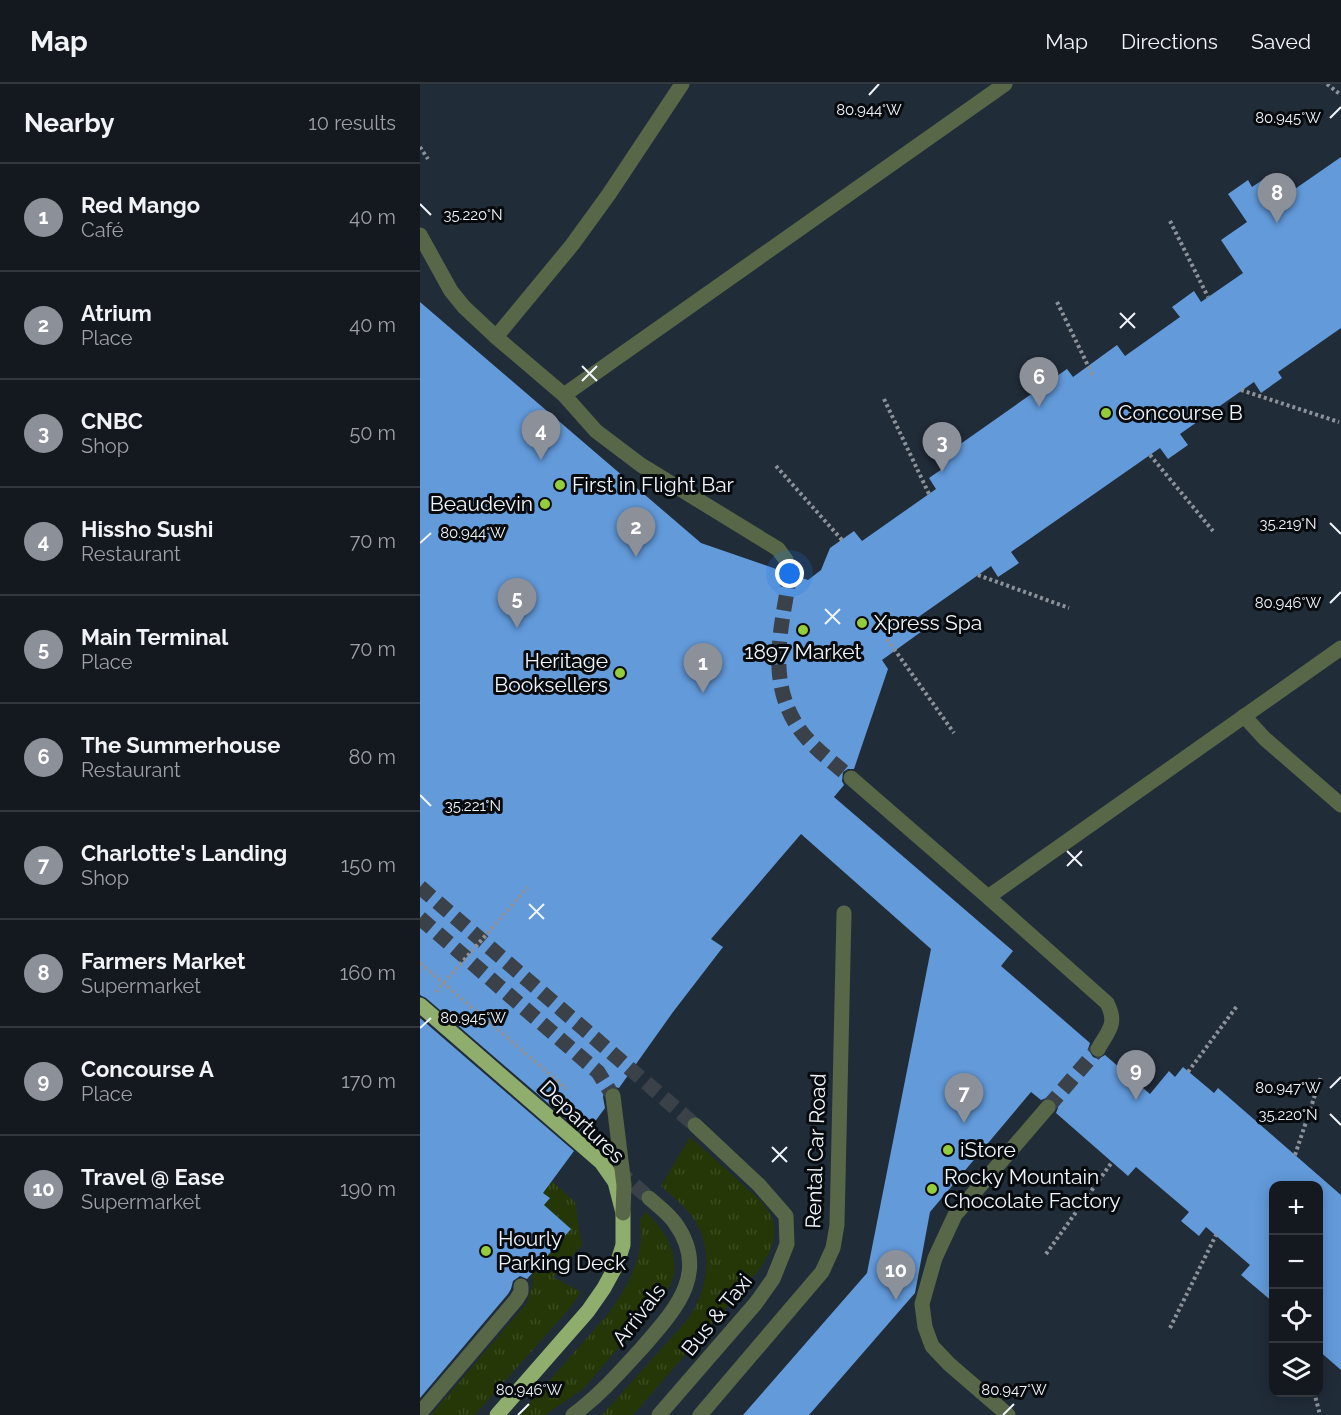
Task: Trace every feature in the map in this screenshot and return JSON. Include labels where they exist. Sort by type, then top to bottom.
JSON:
[{"type":"main road","name":"Departures","points":[[422,1006],[601,1162],[615,1182],[623,1213],[623,1245],[617,1264],[604,1288],[588,1311],[497,1415]]},
{"type":"lane","points":[[495,337],[572,245],[682,84]]},
{"type":"lane","points":[[564,395],[1005,84]]},
{"type":"lane","points":[[420,235],[451,291],[464,308],[564,395],[596,430],[641,465],[778,549],[786,560],[790,573]]},
{"type":"lane","points":[[988,897],[1341,648]]},
{"type":"lane","points":[[1244,716],[1264,738],[1341,805]]},
{"type":"lane","points":[[850,778],[1107,1003],[1112,1013],[1112,1025],[1098,1049]]},
{"type":"lane","name":"Rental Car Road","points":[[700,1415],[822,1272],[833,1248],[837,1225],[844,913]]},
{"type":"lane","points":[[613,1096],[624,1185],[623,1213]]},
{"type":"lane","points":[[1008,1415],[949,1364],[932,1346],[925,1327],[922,1304],[935,1258],[955,1215],[1048,1107]]},
{"type":"lane","name":"Bus & Taxi","points":[[659,1415],[756,1303],[773,1280],[787,1244],[786,1216],[759,1185],[695,1125]]},
{"type":"lane","name":"Arrivals","points":[[573,1415],[601,1392],[624,1368],[668,1318],[685,1289],[690,1255],[685,1241],[675,1224],[649,1198]]},
{"type":"lane","points":[[420,1413],[516,1300],[521,1292],[520,1286]]},
{"type":"path","points":[[1327,84],[1341,95]]},
{"type":"path","points":[[420,147],[428,159]]},
{"type":"path","points":[[1170,221],[1208,297]]},
{"type":"path","points":[[1057,302],[1094,378]]},
{"type":"path","points":[[1242,390],[1339,422]]},
{"type":"path","points":[[884,399],[929,494]]},
{"type":"path","points":[[1150,455],[1213,531]]},
{"type":"path","points":[[776,466],[842,540]]},
{"type":"path","points":[[978,575],[1069,609]]},
{"type":"path","points":[[887,639],[954,733]]},
{"type":"path","points":[[422,1006],[528,887]]},
{"type":"path","points":[[420,963],[567,1089]]},
{"type":"path","points":[[1188,1072],[1237,1006]]},
{"type":"path","points":[[1294,1155],[1321,1077]]},
{"type":"path","points":[[1046,1254],[1112,1162]]},
{"type":"path","points":[[1170,1329],[1216,1236]]},
{"type":"path","points":[[1315,1397],[1320,1415]]},
{"type":"shaded area","points":[[420,84],[1341,84],[1341,1415],[420,1415]]},
{"type":"green space","points":[[690,1137],[766,1207],[774,1227],[771,1248],[758,1271],[633,1415],[602,1415],[688,1319],[701,1294],[706,1267],[704,1240],[691,1215],[661,1186]]},
{"type":"green space","points":[[548,1178],[575,1202],[582,1245],[553,1277],[581,1292],[569,1309],[475,1415],[431,1415],[527,1303],[533,1284],[532,1274],[571,1229],[544,1205],[549,1198],[538,1189]]},
{"type":"green space","points":[[646,1212],[665,1234],[672,1252],[674,1271],[665,1294],[583,1389],[545,1415],[519,1415],[608,1314],[620,1296],[635,1266],[640,1245],[640,1220]]},
{"type":"building","points":[[1341,157],[1341,328],[1278,372],[1282,378],[1261,393],[1254,382],[1180,434],[1188,445],[1168,459],[1160,448],[1011,552],[1019,563],[998,577],[991,566],[917,618],[925,629],[882,660],[888,669],[854,769],[843,772],[844,785],[834,797],[1013,951],[1001,966],[1090,1043],[1088,1049],[1093,1057],[1098,1059],[1105,1055],[1150,1094],[1169,1071],[1175,1077],[1183,1067],[1214,1093],[1218,1088],[1341,1195],[1341,1370],[1323,1354],[1323,1181],[1269,1181],[1269,1299],[1241,1275],[1250,1265],[1206,1227],[1199,1236],[1181,1221],[1189,1212],[1136,1167],[1128,1176],[1056,1113],[1058,1108],[1055,1100],[1049,1097],[1041,1100],[1031,1092],[930,1212],[915,1293],[809,1415],[743,1415],[867,1273],[931,949],[801,834],[711,939],[723,947],[619,1088],[611,1086],[604,1092],[605,1108],[585,1135],[420,995],[420,302],[701,543],[779,570],[783,580],[792,582],[799,577],[808,580],[821,570],[830,548],[854,531],[862,541],[936,489],[929,478],[945,467],[939,459],[1067,369],[1073,377],[1117,345],[1125,356],[1180,317],[1172,307],[1194,291],[1201,302],[1243,273],[1221,240],[1247,222],[1228,194],[1248,180],[1252,187],[1264,179],[1279,200]]},
{"type":"building","name":"Hourly Parking Deck","points":[[420,1018],[574,1151],[543,1193],[550,1198],[544,1205],[571,1229],[527,1279],[520,1276],[513,1281],[508,1294],[420,1398]]},
{"type":"tunnel","points":[[790,573],[780,633],[779,673],[783,692],[789,711],[805,737],[851,778]]},
{"type":"tunnel","points":[[420,887],[695,1125]]},
{"type":"tunnel","points":[[420,918],[598,1072],[613,1096]]},
{"type":"tunnel","points":[[1048,1107],[1098,1049]]},
{"type":"tunnel","points":[[617,1170],[649,1198]]},
{"type":"place","name":"Farmers Market","points":[[1277,223]]},
{"type":"place","name":"The Summerhouse","points":[[1039,407]]},
{"type":"place","name":"Concourse B","points":[[1106,413]]},
{"type":"place","name":"Hissho Sushi","points":[[541,460]]},
{"type":"place","name":"CNBC","points":[[942,472]]},
{"type":"place","name":"First in Flight Bar","points":[[560,485]]},
{"type":"place","name":"Beaudevin","points":[[545,504]]},
{"type":"place","name":"Atrium","points":[[636,557]]},
{"type":"place","name":"Xpress Spa","points":[[862,623]]},
{"type":"place","name":"Main Terminal","points":[[517,628]]},
{"type":"place","name":"1897 Market","points":[[803,630]]},
{"type":"place","name":"Heritage Booksellers","points":[[620,673]]},
{"type":"place","name":"Red Mango","points":[[703,693]]},
{"type":"place","name":"Concourse A","points":[[1136,1100]]},
{"type":"place","name":"Charlotte's Landing","points":[[964,1123]]},
{"type":"place","name":"iStore","points":[[948,1150]]},
{"type":"place","name":"Rocky Mountain Chocolate Factory","points":[[932,1189]]},
{"type":"place","name":"Hourly Parking Deck","points":[[486,1251]]},
{"type":"place","name":"Travel @ Ease","points":[[896,1300]]}]
